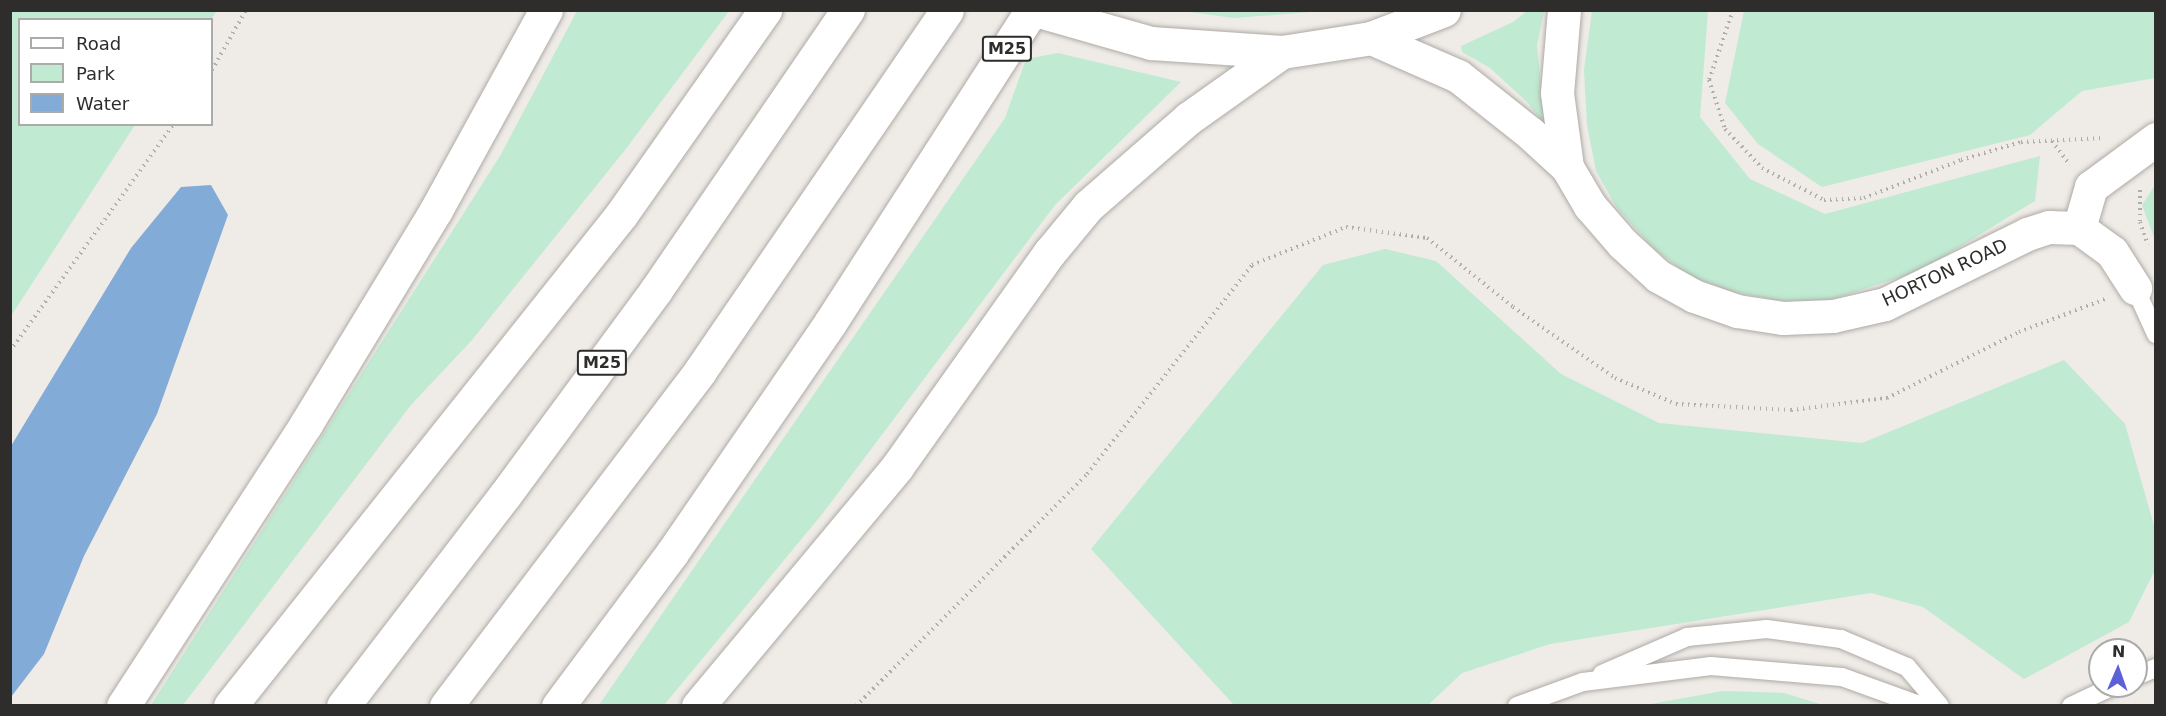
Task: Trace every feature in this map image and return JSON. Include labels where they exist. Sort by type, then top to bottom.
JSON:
[{"type":"main road","points":[[123,705],[312,414],[436,210],[546,10]]},
{"type":"main road","points":[[230,705],[621,215],[765,10]]},
{"type":"main road","name":"M25","points":[[343,705],[505,495],[656,290],[848,10]]},
{"type":"main road","points":[[446,705],[700,371],[947,10]]},
{"type":"main road","points":[[1034,10],[1078,25],[1151,43],[1282,52],[1371,38],[1444,10]]},
{"type":"main road","name":"M25","points":[[558,705],[672,552],[830,323],[1034,10]]},
{"type":"main road","name":"HORTON ROAD","points":[[1564,10],[1557,93],[1567,167]]},
{"type":"main road","name":"HORTON ROAD","points":[[1371,38],[1458,76],[1567,167],[1590,206],[1658,276],[1694,296],[1737,311],[1783,318],[1833,316],[1885,304],[2027,234],[2049,227],[2079,228]]},
{"type":"main road","points":[[698,705],[897,466],[1050,252],[1088,206],[1188,118],[1282,52]]},
{"type":"main road","points":[[2135,288],[2112,252],[2079,228],[2091,188],[2149,143]]},
{"type":"lane","points":[[2135,288],[2156,334]]},
{"type":"lane","points":[[1517,705],[1583,682],[1687,637],[1767,629],[1841,639],[1907,667],[1940,705]]},
{"type":"lane","points":[[1583,682],[1711,666],[1842,677],[1922,705]]},
{"type":"lane","points":[[2071,705],[2088,697]]},
{"type":"path","points":[[213,68],[246,10]]},
{"type":"path","points":[[1733,10],[1709,80],[1725,129],[1762,168],[1824,200],[1864,198],[1961,160],[2021,142],[2109,137],[2149,143],[2152,166],[2140,182],[2140,222],[2152,256]]},
{"type":"path","points":[[10,351],[173,126]]},
{"type":"path","points":[[856,705],[1087,474],[1252,265],[1346,227]]},
{"type":"green space","points":[[11,10],[217,11],[212,18],[18,18],[18,126],[134,126],[11,316]]},
{"type":"green space","points":[[577,11],[729,11],[625,150],[472,340],[411,405],[183,705],[151,705],[500,156]]},
{"type":"green space","points":[[1183,11],[1323,11],[1234,18]]},
{"type":"green space","points":[[1527,11],[1544,12],[1537,45],[1545,125],[1527,102],[1490,68],[1462,52],[1461,46],[1513,22]]},
{"type":"green space","points":[[1592,11],[1708,11],[1700,117],[1750,179],[1825,214],[2040,156],[2035,201],[1920,271],[1830,300],[1783,301],[1733,292],[1692,277],[1655,250],[1617,208],[1596,171],[1587,125],[1584,70]]},
{"type":"green space","points":[[1744,11],[2155,11],[2155,78],[2082,91],[2030,135],[1822,187],[1758,144],[1725,103]]},
{"type":"green space","points":[[1058,53],[1181,82],[1055,205],[823,513],[664,705],[599,705],[1005,118],[1026,59]]},
{"type":"green space","points":[[2155,185],[2155,240],[2142,205]]},
{"type":"green space","points":[[1385,249],[1436,261],[1561,374],[1659,423],[1862,443],[2064,360],[2125,424],[2155,529],[2155,570],[2129,622],[2100,638],[2088,638],[2088,644],[2024,679],[1923,607],[1871,593],[1550,644],[1462,673],[1428,705],[1234,705],[1091,549],[1323,265]]},
{"type":"green space","points":[[1723,691],[1784,693],[1823,705],[1645,705]]},
{"type":"water","points":[[211,185],[228,215],[157,414],[84,556],[44,654],[11,697],[11,446],[131,248],[181,187]]}]
